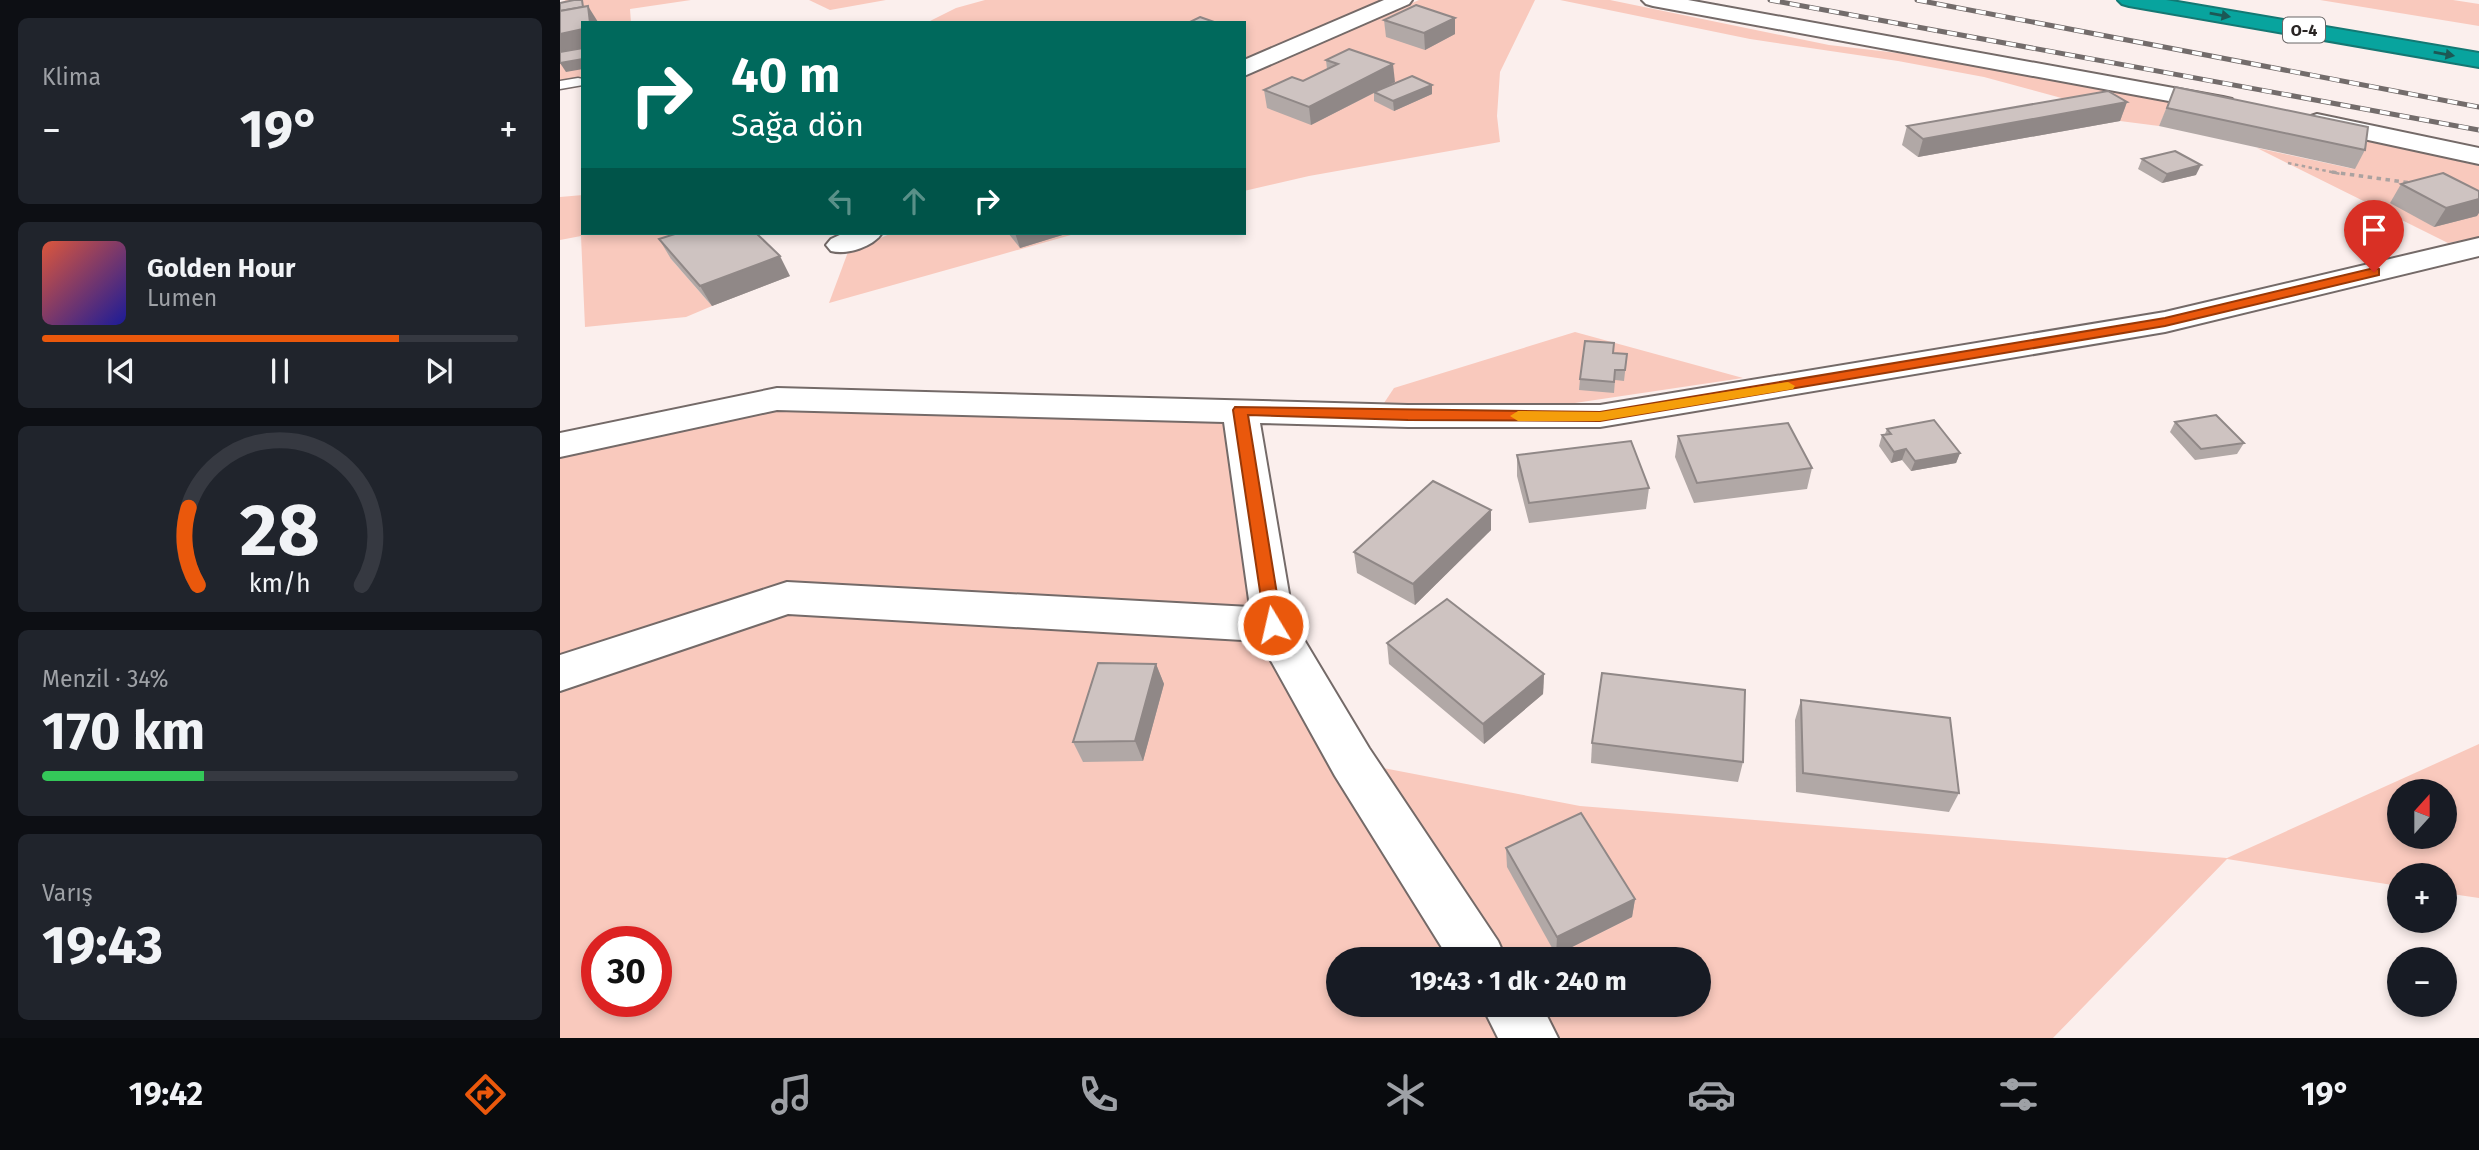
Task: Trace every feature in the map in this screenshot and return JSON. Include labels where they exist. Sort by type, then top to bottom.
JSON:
[{"type":"highway","name":"O-4","points":[[2129,0],[2479,60]]},
{"type":"street","points":[[1246,68],[1402,0]]},
{"type":"street","points":[[1653,0],[2249,109]]},
{"type":"street","points":[[2290,117],[2479,156]]},
{"type":"street","points":[[841,245],[864,235]]},
{"type":"street","points":[[560,445],[777,399],[1408,416],[1600,416],[2165,322],[2479,247]]},
{"type":"street","points":[[1240,410],[1273,625],[1352,762],[1471,947]]},
{"type":"street","points":[[560,673],[787,598],[1273,625]]},
{"type":"street","points":[[1516,1017],[1530,1038]]},
{"type":"lane","points":[[560,85],[578,82]]},
{"type":"path","points":[[2288,163],[2346,175],[2415,184]]},
{"type":"shaded area","points":[[566,0],[691,0],[630,9],[631,21],[581,21],[581,77],[560,81],[560,3]]},
{"type":"shaded area","points":[[809,0],[886,0],[830,10]]},
{"type":"shaded area","points":[[985,0],[1385,0],[1246,60],[1246,21],[930,21],[956,8]]},
{"type":"shaded area","points":[[1419,0],[1535,0],[1500,72],[1497,116],[1500,142],[1309,176],[1246,191],[1246,76]]},
{"type":"shaded area","points":[[1560,0],[1610,0],[1829,45],[1941,58],[2301,124],[2479,166],[2479,237],[2448,243],[2257,148],[2354,169],[2168,106],[2159,126],[2120,121],[2102,109],[1984,77],[1750,39]]},
{"type":"shaded area","points":[[2320,0],[2453,0],[2479,4],[2479,26]]},
{"type":"shaded area","points":[[581,195],[581,235],[738,235],[671,259],[712,306],[686,317],[585,327],[581,236],[560,240],[560,197]]},
{"type":"shaded area","points":[[887,235],[1071,235],[829,303],[848,252]]},
{"type":"shaded area","points":[[1575,332],[1743,378],[1548,407],[1382,406],[1394,388]]},
{"type":"shaded area","points":[[777,399],[1240,410],[1273,625],[1352,762],[1580,806],[2227,858],[2387,786],[2387,849],[2457,849],[2457,779],[2402,779],[2479,744],[2479,898],[2457,895],[2457,863],[2387,863],[2387,884],[2227,859],[2053,1038],[560,1038],[560,445]]},
{"type":"building","points":[[582,0],[583,7],[560,11],[560,3]]},
{"type":"building","points":[[1416,5],[1455,18],[1424,33],[1384,20]]},
{"type":"building","points":[[588,6],[590,21],[581,21],[581,29],[560,34],[560,11]]},
{"type":"building","points":[[1200,17],[1211,21],[1192,21]]},
{"type":"building","points":[[581,48],[581,59],[560,63],[560,52]]},
{"type":"building","points":[[1349,49],[1393,64],[1309,107],[1264,90],[1292,77],[1303,81],[1338,64],[1326,60]]},
{"type":"building","points":[[1412,76],[1432,85],[1393,101],[1374,92]]},
{"type":"building","points":[[2175,87],[2368,127],[2365,150],[2167,108]]},
{"type":"building","points":[[2108,91],[2127,102],[1923,139],[1907,126]]},
{"type":"building","points":[[2175,151],[2201,165],[2167,174],[2142,159]]},
{"type":"building","points":[[2443,173],[2479,191],[2479,199],[2446,208],[2401,184]]},
{"type":"building","points":[[672,235],[758,235],[780,256],[700,286],[659,239]]},
{"type":"building","points":[[1585,341],[1614,343],[1613,353],[1627,354],[1625,370],[1615,370],[1614,382],[1580,379]]},
{"type":"building","points":[[2216,415],[2244,443],[2201,449],[2175,422]]},
{"type":"building","points":[[1934,420],[1960,453],[1915,461],[1906,449],[1894,452],[1882,435],[1891,434],[1887,429]]},
{"type":"building","points":[[1788,423],[1812,468],[1697,483],[1678,436]]},
{"type":"building","points":[[1631,441],[1649,488],[1529,503],[1517,455]]},
{"type":"building","points":[[1433,481],[1491,510],[1413,584],[1354,552]]},
{"type":"building","points":[[1447,599],[1544,674],[1483,724],[1387,643]]},
{"type":"building","points":[[1098,663],[1156,664],[1135,741],[1073,742]]},
{"type":"building","points":[[1602,673],[1745,690],[1743,762],[1592,743]]},
{"type":"building","points":[[1801,700],[1950,718],[1959,793],[1803,773]]},
{"type":"building","points":[[1581,813],[1635,899],[1557,937],[1506,848]]},
{"type":"railway","points":[[1770,0],[2479,130]]},
{"type":"railway","points":[[1917,0],[2479,107]]},
{"type":"slow traffic","points":[[1518,416],[1600,416],[1788,386]]},
{"type":"route","points":[[1273,625],[1240,410],[1408,416],[1600,416],[2165,322],[2374,272]]}]
